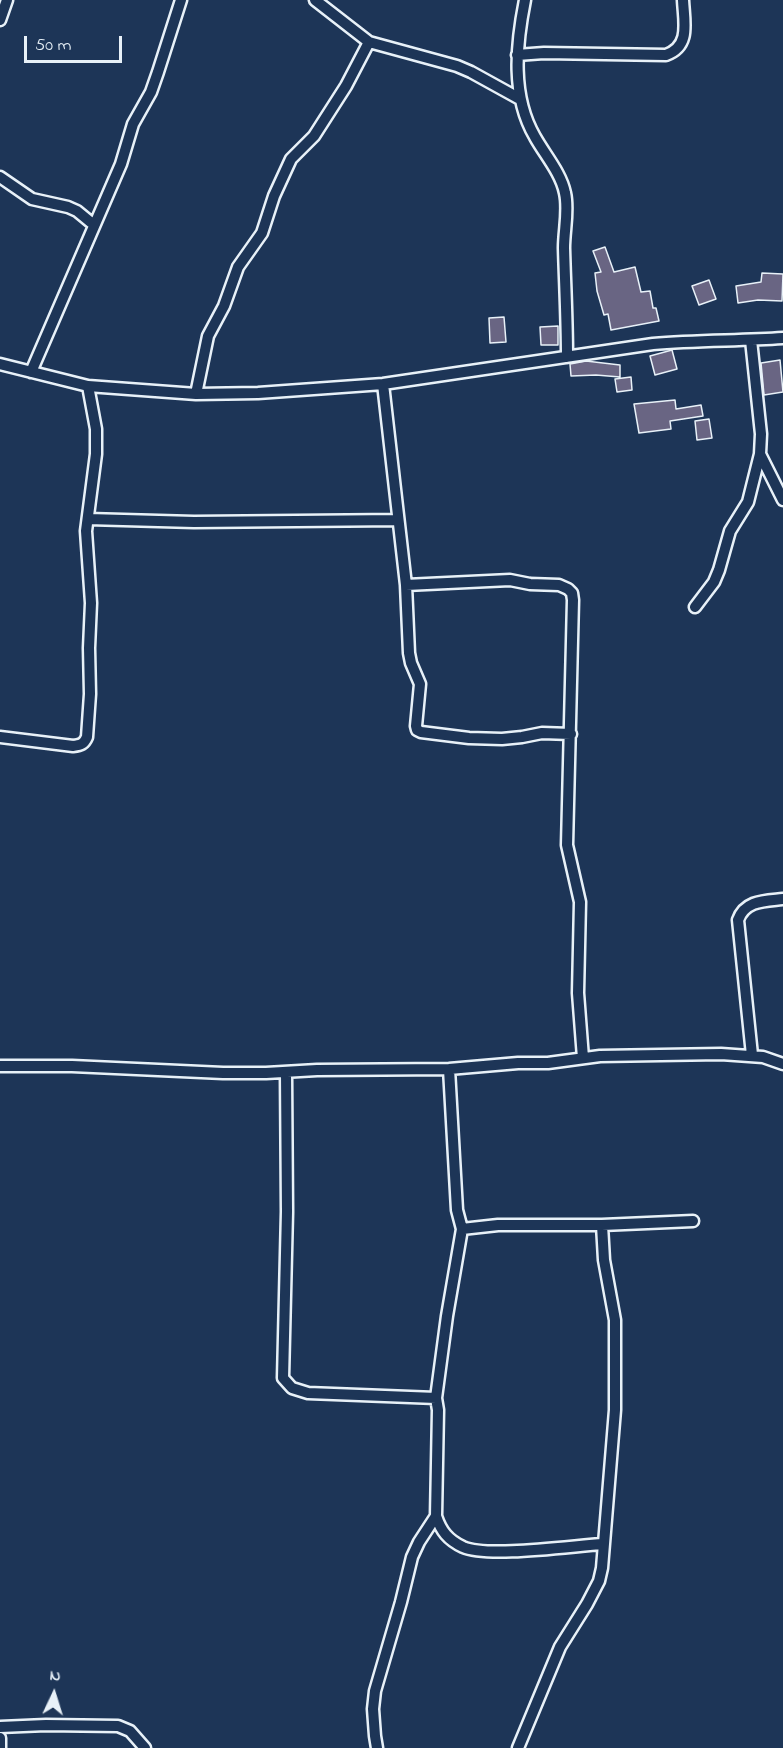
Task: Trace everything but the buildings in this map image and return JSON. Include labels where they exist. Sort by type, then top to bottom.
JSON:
[{"type":"street","points":[[0,20],[8,0]]},
{"type":"street","points":[[31,372],[121,164],[133,124],[151,92],[181,0]]},
{"type":"street","points":[[315,0],[369,42],[457,66],[520,99]]},
{"type":"street","points":[[525,0],[517,55],[520,99],[525,120],[559,176],[567,203],[564,248],[567,357]]},
{"type":"street","points":[[517,55],[544,53],[666,55],[681,46],[684,39],[683,0]]},
{"type":"street","points":[[196,394],[208,336],[224,306],[238,267],[262,233],[274,196],[291,159],[314,136],[346,86],[369,42]]},
{"type":"street","points":[[0,177],[32,199],[69,207],[94,225]]},
{"type":"street","points":[[0,364],[88,386],[196,394],[258,393],[383,384],[653,344],[696,340],[783,338]]},
{"type":"street","points":[[695,607],[714,582],[730,531],[748,502],[760,454],[761,434],[751,340]]},
{"type":"street","points":[[383,384],[405,585],[409,653],[420,684],[417,730],[469,738],[502,739],[542,732],[571,734]]},
{"type":"street","points":[[0,737],[73,746],[85,742],[87,737],[91,603],[86,539],[96,454],[96,429],[88,386]]},
{"type":"street","points":[[760,454],[783,500]]},
{"type":"street","points":[[88,519],[194,522],[398,520]]},
{"type":"street","points":[[405,585],[502,580],[559,585],[572,593],[567,845],[580,902],[578,993],[583,1058]]},
{"type":"street","points":[[752,1055],[738,920],[740,912],[754,903],[783,899]]},
{"type":"street","points":[[0,1066],[72,1066],[223,1073],[449,1070],[518,1063],[548,1063],[600,1056],[642,1055],[752,1055],[783,1064]]},
{"type":"street","points":[[449,1070],[457,1210],[462,1228],[436,1398],[438,1410],[436,1516],[440,1527],[449,1539],[464,1547],[479,1551],[603,1544]]},
{"type":"street","points":[[286,1072],[287,1212],[283,1378],[292,1388],[308,1393],[436,1398]]},
{"type":"street","points":[[462,1228],[498,1225],[602,1225],[693,1221]]},
{"type":"street","points":[[518,1748],[560,1647],[587,1604],[599,1581],[602,1568],[615,1410],[615,1320],[604,1260],[602,1225]]},
{"type":"street","points":[[377,1748],[373,1709],[375,1691],[412,1557],[436,1516]]},
{"type":"street","points":[[0,1727],[118,1726],[130,1731],[145,1748]]},
{"type":"street","points":[[0,1738],[0,1748]]}]
